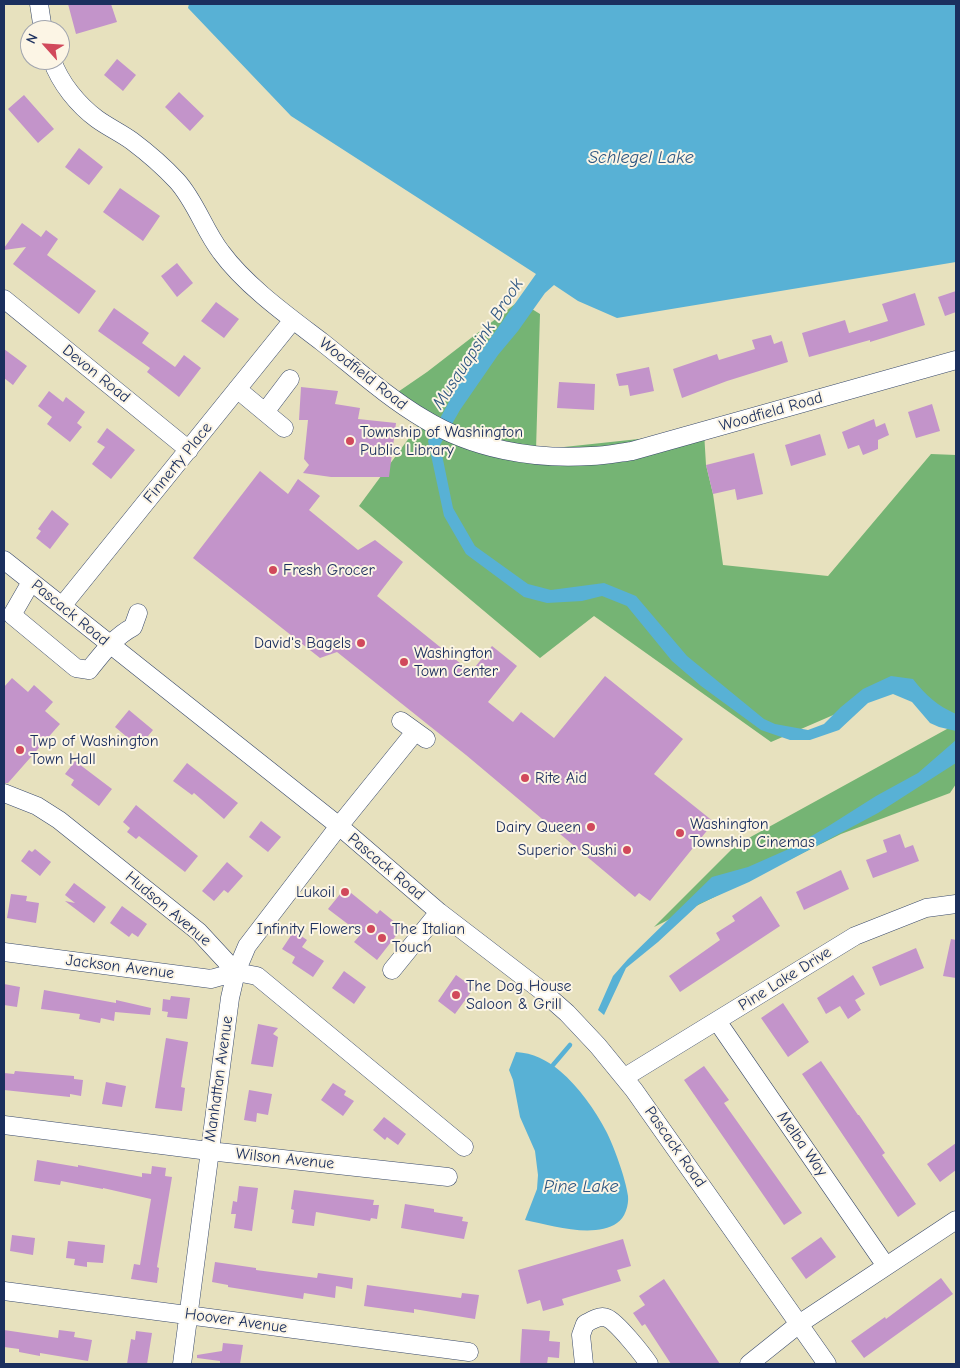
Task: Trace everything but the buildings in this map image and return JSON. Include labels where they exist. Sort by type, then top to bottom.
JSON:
[{"type":"street","points":[[39,4],[41,20]]},
{"type":"street","name":"Woodfield Road","points":[[57,70],[64,83],[80,103],[97,119],[131,140],[154,158],[178,182],[191,199],[220,251],[240,274],[293,320],[388,394],[432,423],[455,435],[483,445],[553,457],[592,456],[632,451],[956,360]]},
{"type":"street","name":"Devon Road","points":[[4,299],[189,450]]},
{"type":"street","name":"Finnerty Place","points":[[62,606],[293,320]]},
{"type":"street","points":[[265,412],[290,379]]},
{"type":"street","points":[[237,389],[284,428]]},
{"type":"street","name":"Pascack Road","points":[[4,560],[339,826],[439,912],[542,991],[567,1013],[625,1077],[827,1364]]},
{"type":"street","points":[[31,582],[8,616],[76,668],[89,670],[109,644],[133,627],[138,613]]},
{"type":"street","name":"Manhattan Avenue","points":[[182,1364],[230,998],[236,972],[247,946],[339,826],[420,735],[401,721]]},
{"type":"street","name":"Hudson Avenue","points":[[4,793],[37,806],[59,820],[199,932],[236,972]]},
{"type":"street","name":"Pine Lake Drive","points":[[625,1077],[855,936],[926,908],[956,904]]},
{"type":"street","points":[[392,970],[439,912]]},
{"type":"street","name":"Jackson Avenue","points":[[4,952],[211,979],[236,972]]},
{"type":"street","points":[[236,972],[257,976],[464,1147]]},
{"type":"street","name":"Melba Way","points":[[717,1021],[886,1266]]},
{"type":"street","name":"Wilson Avenue","points":[[4,1124],[209,1151],[448,1177]]},
{"type":"street","points":[[749,1364],[799,1324],[956,1220]]},
{"type":"street","name":"Hoover Avenue","points":[[4,1291],[469,1352]]},
{"type":"street","points":[[584,1364],[582,1335],[585,1324],[598,1318],[607,1318],[634,1344],[649,1364]]},
{"type":"green space","points":[[519,301],[540,314],[536,450],[704,432],[706,465],[713,494],[723,565],[828,576],[931,454],[956,455],[956,720],[898,687],[771,742],[594,616],[540,658],[359,506],[423,419],[392,396],[427,372]]},
{"type":"green space","points":[[956,724],[956,784],[950,793],[841,834],[654,927],[736,845]]},
{"type":"water","name":"Schlegel Lake","points":[[189,4],[956,4],[956,262],[617,318],[578,301],[554,285],[545,293],[498,355],[460,410],[440,445],[453,508],[475,546],[528,584],[551,590],[604,583],[636,596],[687,656],[764,719],[775,724],[808,730],[824,724],[863,689],[891,676],[913,679],[932,699],[956,714],[956,731],[930,723],[912,702],[893,694],[868,703],[839,730],[810,740],[790,740],[761,730],[701,686],[672,661],[627,606],[602,596],[582,601],[547,603],[524,597],[466,554],[444,516],[428,441],[460,381],[536,274],[291,116],[188,8]]},
{"type":"water","points":[[956,740],[956,763],[878,813],[749,882],[699,904],[658,942],[626,968],[604,1015],[598,1010],[613,976],[712,877],[748,867],[791,848],[876,796],[918,773]]},
{"type":"water","name":"Pine Lake","points":[[516,1052],[540,1058],[560,1071],[580,1091],[602,1123],[616,1154],[628,1196],[626,1211],[617,1223],[607,1228],[584,1230],[525,1220],[537,1189],[538,1175],[535,1151],[520,1117],[513,1080],[509,1070]]},
{"type":"waterway","points":[[553,1065],[570,1045]]},
{"type":"place","name":"Township of Washington Public Library","points":[[350,441]]},
{"type":"place","name":"Fresh Grocer","points":[[273,570]]},
{"type":"place","name":"David's Bagels","points":[[361,643]]},
{"type":"place","name":"Washington Town Center","points":[[404,662]]},
{"type":"place","name":"Twp of Washington Town Hall","points":[[20,750]]},
{"type":"place","name":"Rite Aid","points":[[525,778]]},
{"type":"place","name":"Dairy Queen","points":[[591,827]]},
{"type":"place","name":"Washington Township Cinemas","points":[[680,833]]},
{"type":"place","name":"Superior Sushi","points":[[627,850]]},
{"type":"place","name":"Lukoil","points":[[345,892]]},
{"type":"place","name":"Infinity Flowers","points":[[371,929]]},
{"type":"place","name":"The Italian Touch","points":[[382,938]]},
{"type":"place","name":"The Dog House Saloon & Grill","points":[[456,995]]},
{"type":"water label","name":"Musquapsink Brook","points":[[478,344]]}]
